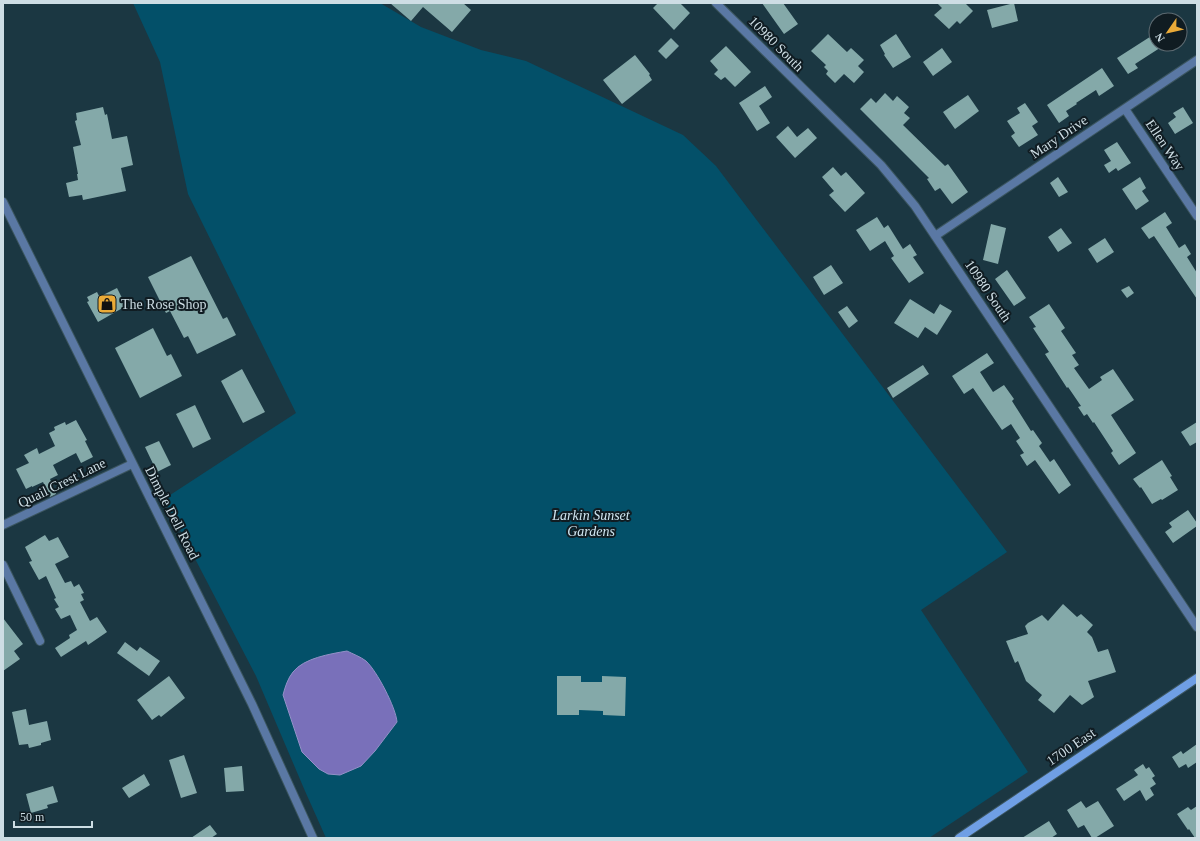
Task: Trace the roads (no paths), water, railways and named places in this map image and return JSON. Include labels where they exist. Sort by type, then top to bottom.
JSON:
[{"type":"main road","name":"1700 East","points":[[959,838],[1197,678]]},
{"type":"street","name":"10980 South","points":[[716,3],[881,165],[911,202],[1197,627]]},
{"type":"street","name":"Mary Drive","points":[[935,236],[1197,60]]},
{"type":"street","name":"Ellen Way","points":[[1125,109],[1197,216]]},
{"type":"street","name":"Dimple Dell Road","points":[[3,202],[252,704],[313,838]]},
{"type":"street","name":"Quail Crest Lane","points":[[3,526],[132,464]]},
{"type":"street","points":[[3,566],[40,641]]},
{"type":"place","name":"The Rose Shop","points":[[107,304]]},
{"type":"park label","name":"Larkin Sunset Gardens","points":[[591,524]]}]
